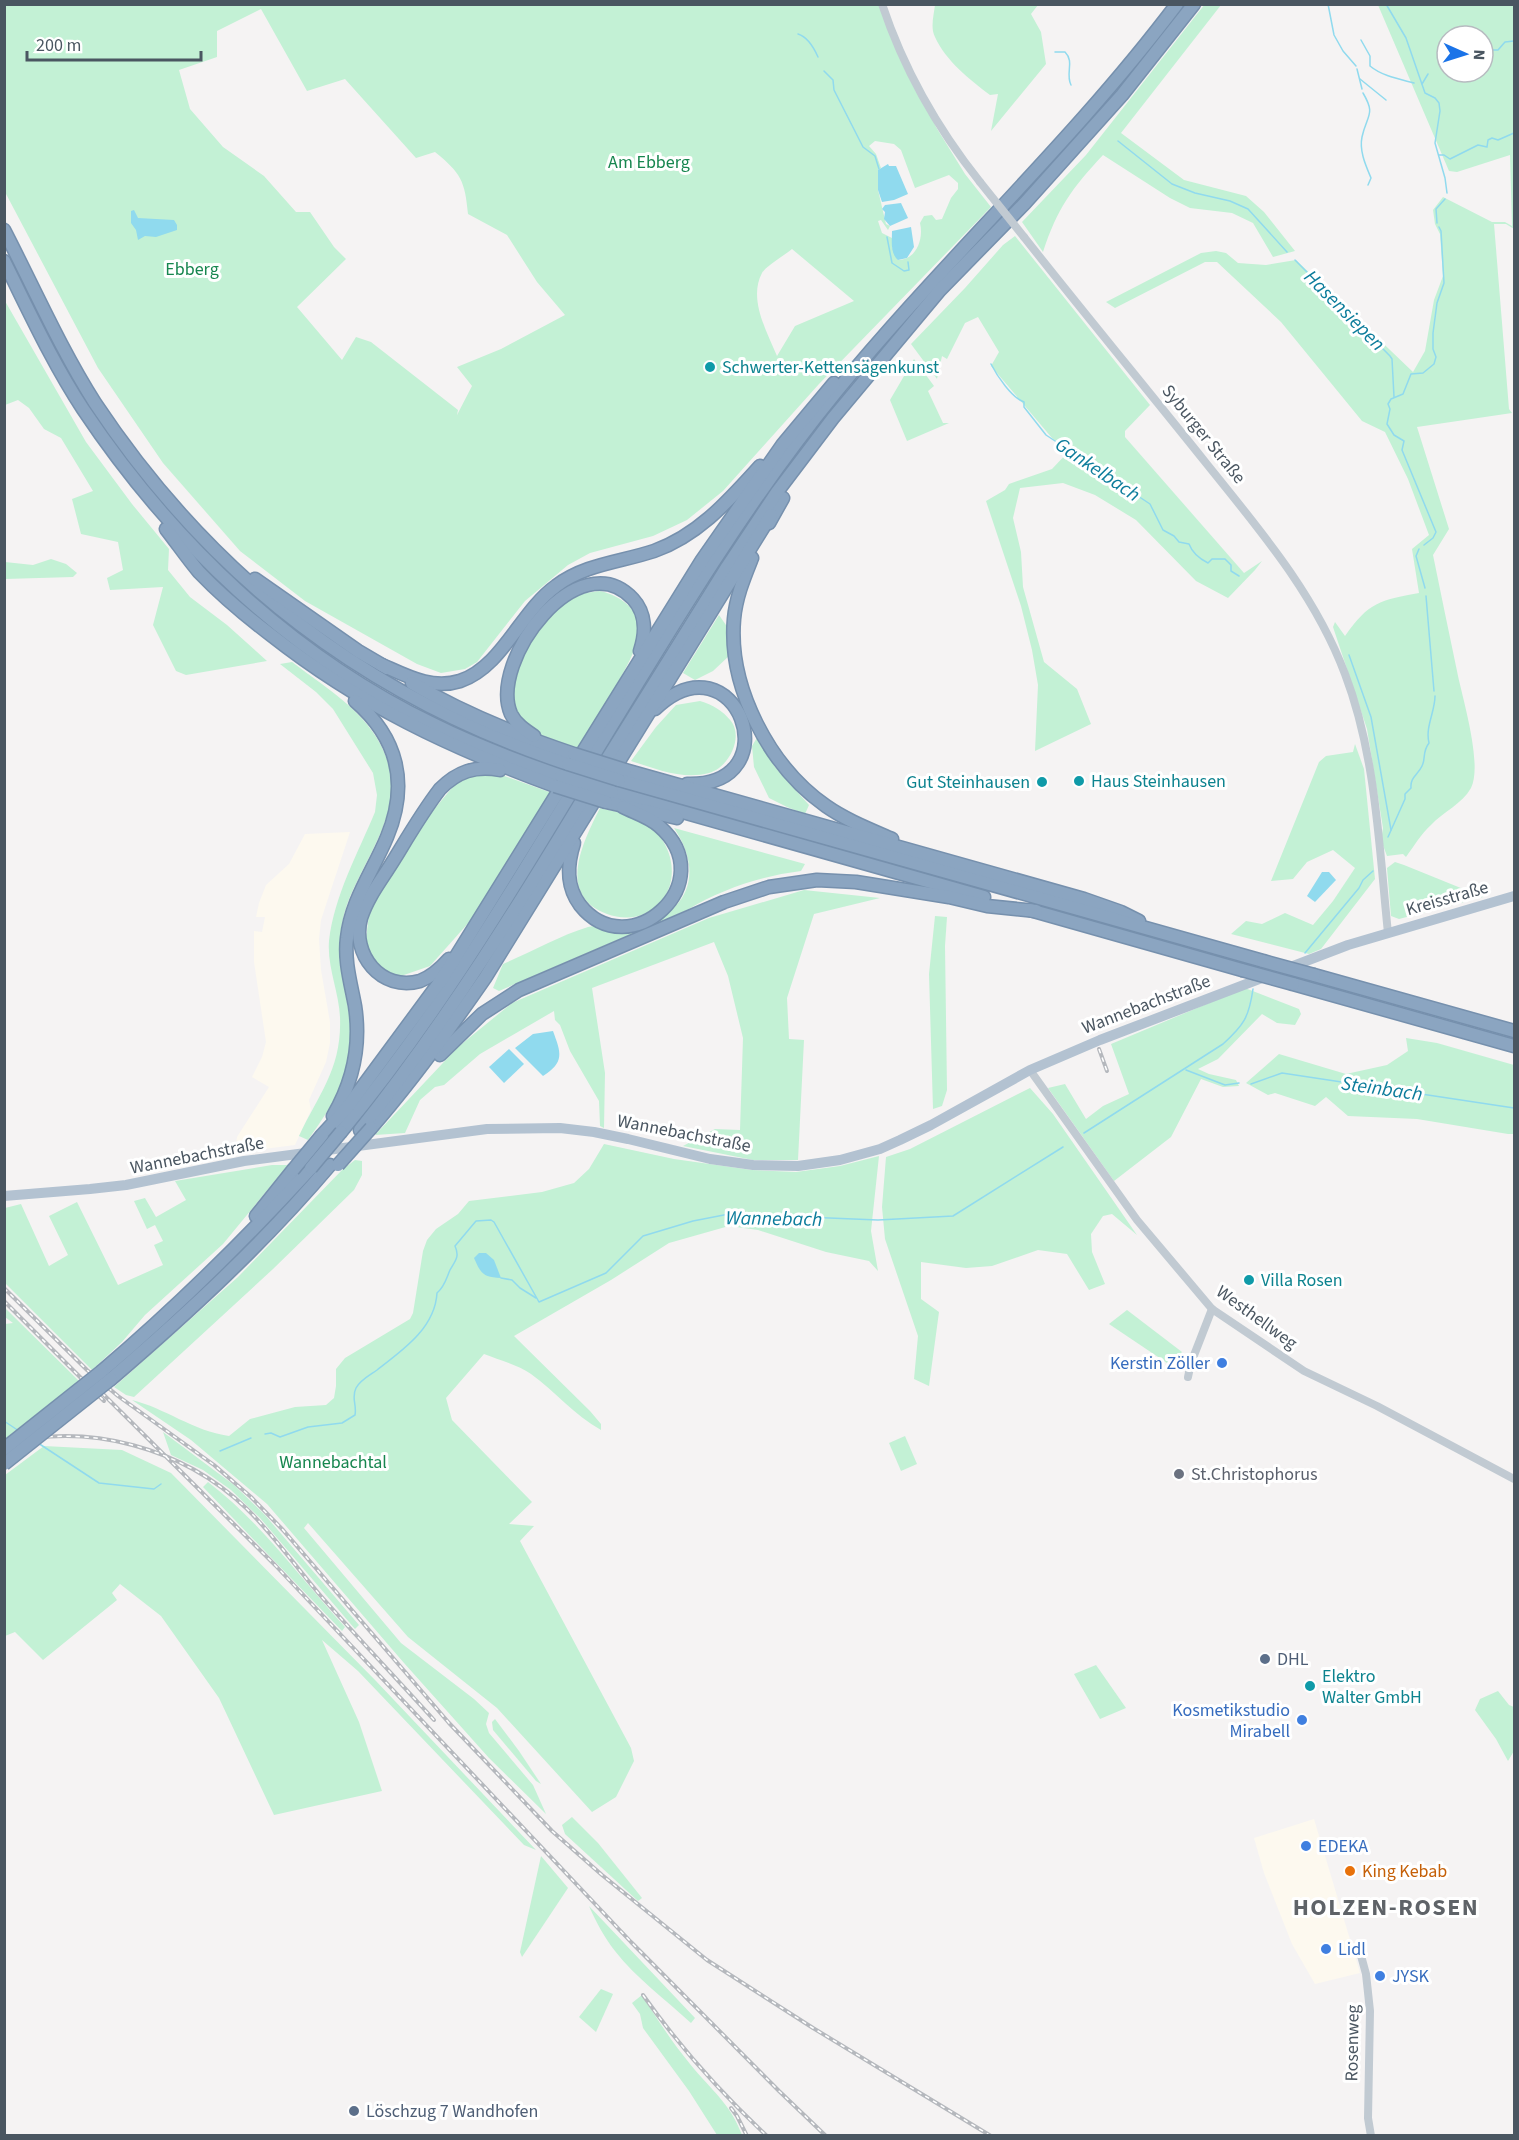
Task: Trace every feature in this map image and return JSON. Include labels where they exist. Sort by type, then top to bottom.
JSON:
[{"type":"highway","points":[[4,1464],[106,1375],[226,1258],[311,1168],[341,1132],[423,1024],[479,942],[681,612],[746,514],[822,411],[921,293],[1122,73],[1177,4]]},
{"type":"highway","points":[[366,1129],[478,967],[675,647],[777,492],[901,335],[1122,95],[1194,4]]},
{"type":"highway","points":[[4,231],[61,345],[95,403],[160,492],[221,557],[291,619],[403,693],[472,727],[622,775],[1159,932],[1515,1031]]},
{"type":"highway","points":[[405,1090],[485,978],[783,498],[844,412],[987,242]]},
{"type":"highway","points":[[4,261],[68,384],[120,462],[149,499],[213,568],[262,612],[351,678],[434,724],[558,781],[609,797],[729,825],[1515,1046]]},
{"type":"highway","points":[[382,665],[413,679],[429,683],[459,681],[477,673],[494,657],[534,606],[556,586],[592,567],[655,550],[685,536],[722,507],[783,444],[841,375],[863,360]]},
{"type":"highway","points":[[226,1258],[249,1224],[346,1109],[401,1037],[442,978],[702,560],[783,444]]},
{"type":"highway","points":[[783,498],[754,552],[736,605],[734,645],[748,702],[777,754],[794,777],[814,797],[849,820],[935,856]]},
{"type":"highway","points":[[149,499],[164,526],[212,586],[255,623],[332,680],[391,716],[429,735],[530,777]]},
{"type":"highway","points":[[221,557],[382,665],[444,702],[513,733],[559,749]]},
{"type":"highway","points":[[571,759],[559,749],[533,736],[517,723],[509,707],[508,683],[516,657],[538,621],[564,596],[580,586],[599,583],[620,588],[634,600],[640,609],[644,630],[642,647],[622,687]]},
{"type":"highway","points":[[322,1135],[348,1085],[356,1058],[356,1010],[346,950],[349,920],[357,897],[387,836],[395,814],[398,794],[397,768],[388,741],[367,712],[332,680]]},
{"type":"highway","points":[[622,775],[666,782],[703,784],[727,774],[737,764],[744,747],[744,722],[738,709],[724,695],[705,689],[691,688],[676,693],[663,701],[645,718]]},
{"type":"highway","points":[[472,930],[439,969],[421,980],[408,982],[389,980],[373,969],[363,956],[359,934],[361,920],[370,898],[432,799],[446,782],[459,773],[479,768],[558,781]]},
{"type":"highway","points":[[666,782],[1084,899],[1121,912],[1159,932]]},
{"type":"highway","points":[[578,830],[570,855],[568,871],[573,893],[591,916],[610,924],[626,926],[646,922],[664,910],[679,884],[680,863],[671,840],[652,820],[622,807],[609,797]]},
{"type":"highway","points":[[622,807],[698,823],[729,825]]},
{"type":"highway","points":[[4,1449],[154,1342],[231,1269],[465,1028],[506,997],[552,975],[746,893],[769,887],[817,880],[856,882],[949,897],[987,906],[1036,911]]},
{"type":"main road","name":"Kreisstraße","points":[[1388,933],[1515,896]]},
{"type":"main road","name":"Wannebachstraße","points":[[4,1196],[102,1188],[244,1161],[487,1129],[560,1128],[628,1138],[710,1159],[753,1165],[798,1166],[840,1160],[880,1149],[900,1140],[932,1125],[1030,1070],[1085,1046],[1339,948],[1388,933]]},
{"type":"street","name":"Syburger Straße","points":[[882,4],[902,56],[926,105],[952,145],[1248,515],[1297,581],[1317,614],[1346,676],[1362,733],[1375,812],[1388,933]]},
{"type":"street","name":"Westhellweg","points":[[1030,1070],[1137,1220],[1212,1309],[1304,1371],[1377,1406],[1515,1479]]},
{"type":"street","points":[[1188,1377],[1191,1363],[1212,1309]]},
{"type":"street","name":"Rosenweg","points":[[1360,1952],[1370,2004],[1368,2118],[1371,2136]]},
{"type":"shaded area","points":[[350,832],[321,920],[319,939],[321,970],[330,1022],[330,1043],[326,1062],[309,1100],[311,1110],[295,1145],[240,1152],[236,1145],[237,1137],[269,1087],[252,1077],[262,1057],[266,1042],[254,962],[254,931],[262,932],[265,917],[256,917],[259,903],[266,885],[289,864],[305,834]]},
{"type":"shaded area","points":[[1314,1819],[1360,1973],[1315,1984],[1292,1944],[1264,1873],[1254,1838]]},
{"type":"green space","points":[[1205,4],[1221,5],[1121,133],[1184,180],[1246,196],[1264,212],[1295,251],[1273,257],[1253,223],[1232,213],[1190,208],[1170,198],[1103,155],[1083,178],[1060,211],[1043,252],[1022,222],[1086,155]]},
{"type":"green space","name":"Am Ebberg","points":[[4,5],[881,5],[936,127],[965,174],[991,207],[819,384],[723,491],[687,520],[653,536],[590,553],[568,565],[525,601],[477,662],[465,669],[441,673],[417,664],[305,601],[240,551],[163,463],[98,368],[5,192]],"holes":[[[261,9],[307,91],[345,79],[416,158],[435,152],[444,159],[460,178],[468,214],[507,235],[537,282],[565,315],[501,349],[457,367],[472,386],[457,415],[458,410],[371,342],[356,337],[342,360],[297,307],[346,259],[334,247],[310,212],[296,212],[264,176],[223,147],[190,109],[179,70],[217,57],[217,31]],[[875,141],[894,144],[901,150],[915,188],[949,175],[958,183],[958,189],[951,198],[942,219],[936,220],[932,215],[924,216],[920,223],[920,242],[914,253],[904,259],[898,260],[892,247],[892,238],[882,233],[878,221],[881,220],[888,230],[890,226],[886,224],[878,190],[878,170],[881,168],[876,154],[869,146]],[[792,249],[854,301],[795,326],[777,356],[760,315],[757,294],[762,273]]]},
{"type":"green space","points":[[935,5],[1038,5],[1031,14],[1041,32],[1046,64],[991,131],[998,94],[990,95],[966,76],[945,54],[933,29]]},
{"type":"green space","points":[[1378,5],[1514,5],[1514,229],[1506,224],[1494,224],[1509,409],[1512,413],[1417,427],[1449,529],[1433,555],[1470,730],[1475,763],[1474,777],[1467,794],[1427,829],[1406,857],[1403,854],[1387,856],[1381,840],[1383,828],[1367,729],[1333,627],[1335,622],[1345,636],[1361,616],[1376,604],[1419,593],[1412,549],[1429,535],[1408,479],[1385,432],[1362,421],[1281,322],[1217,262],[1205,262],[1115,308],[1106,302],[1201,253],[1216,251],[1226,253],[1238,263],[1266,265],[1296,260],[1413,372],[1425,351],[1434,300],[1443,276],[1440,234],[1435,224],[1433,210],[1443,197],[1492,222],[1505,222],[1512,226],[1510,155],[1457,172],[1449,171]]},
{"type":"green space","points":[[1015,236],[1150,405],[1125,431],[1125,437],[1244,573],[1262,561],[1228,598],[1196,581],[1136,520],[1095,495],[1063,483],[1020,488],[1013,518],[1021,552],[1023,587],[1044,662],[1077,689],[1091,724],[1035,751],[1038,685],[1032,650],[1021,606],[986,501],[1005,490],[1009,484],[1052,469],[1069,451],[1052,438],[991,366],[999,352],[978,317],[965,323],[947,359],[942,356],[937,379],[911,344],[1003,245]]},
{"type":"green space","points":[[5,301],[86,442],[169,549],[168,570],[190,597],[227,625],[267,661],[186,675],[176,671],[153,625],[163,587],[110,590],[107,578],[123,570],[118,542],[81,534],[72,499],[93,491],[61,438],[44,429],[29,408],[18,400],[5,405]]},
{"type":"green space","points":[[914,359],[934,386],[928,391],[943,423],[949,423],[907,441],[890,400]]},
{"type":"green space","points":[[51,559],[66,564],[77,573],[73,577],[5,579],[5,562],[33,565]]},
{"type":"green space","points":[[600,591],[627,604],[636,616],[639,631],[637,642],[623,673],[577,749],[536,733],[523,722],[513,699],[514,682],[519,663],[528,645],[553,613],[582,594]]},
{"type":"green space","points":[[719,615],[728,628],[730,655],[713,671],[695,680],[683,673]]},
{"type":"green space","points":[[292,662],[350,706],[363,719],[383,749],[392,785],[385,822],[351,894],[342,925],[341,965],[351,1037],[347,1069],[335,1098],[308,1140],[299,1136],[328,1080],[340,1035],[339,1008],[329,951],[332,924],[348,875],[375,812],[377,795],[373,773],[333,709],[316,692],[280,664]]},
{"type":"green space","points":[[700,701],[721,711],[735,728],[735,744],[728,759],[722,765],[709,773],[689,775],[670,773],[631,761],[656,727],[676,705]]},
{"type":"green space","points":[[758,736],[775,767],[809,805],[805,814],[769,798],[754,767],[752,746]]},
{"type":"green space","points":[[1355,744],[1364,769],[1375,879],[1321,949],[1309,954],[1231,934],[1246,921],[1262,924],[1285,913],[1313,925],[1333,901],[1355,868],[1333,850],[1307,862],[1293,879],[1271,881],[1319,762],[1326,756],[1353,752]]},
{"type":"green space","points":[[496,773],[552,793],[479,911],[430,966],[401,976],[391,976],[369,958],[366,940],[369,914],[376,899],[431,813],[457,782],[469,775]]},
{"type":"green space","points":[[600,808],[642,821],[657,833],[665,844],[670,856],[671,881],[667,893],[659,904],[648,912],[628,918],[617,917],[591,905],[582,894],[578,881],[581,851]]},
{"type":"green space","points":[[674,828],[805,864],[801,871],[771,876],[728,890],[499,991],[493,988],[503,964],[566,935],[593,926],[634,928],[652,922],[679,903],[686,890],[689,876],[688,861]]},
{"type":"green space","points":[[1395,862],[1483,897],[1399,919],[1391,916],[1387,868]]},
{"type":"green space","points":[[804,890],[880,898],[814,914],[787,998],[789,1039],[804,1040],[798,1160],[753,1160],[683,1146],[715,1129],[740,1130],[743,1038],[728,976],[714,942],[592,988],[605,1073],[604,1128],[600,1126],[599,1101],[570,1051],[560,1025],[555,1020],[554,1011],[480,1054],[444,1085],[435,1087],[420,1100],[405,1133],[375,1135],[458,1047],[512,1003],[709,918]]},
{"type":"green space","points":[[935,916],[947,917],[945,946],[947,1090],[942,1106],[933,1109],[929,974]]},
{"type":"green space","points":[[1245,988],[1299,1009],[1301,1014],[1295,1025],[1277,1023],[1262,1014],[1218,1059],[1198,1069],[1236,1080],[1239,1086],[1223,1087],[1201,1079],[1171,1137],[1114,1181],[1048,1088],[1065,1084],[1086,1119],[1103,1106],[1129,1094],[1111,1044]]},
{"type":"green space","points":[[1406,1038],[1437,1043],[1514,1065],[1514,1134],[1417,1119],[1348,1116],[1326,1097],[1315,1106],[1275,1093],[1268,1095],[1246,1083],[1279,1054],[1346,1074],[1387,1065],[1408,1051]]},
{"type":"green space","points":[[1030,1088],[1053,1114],[1137,1235],[1112,1214],[1103,1216],[1091,1234],[1092,1252],[1105,1284],[1089,1290],[1067,1254],[1038,1250],[992,1266],[966,1268],[921,1262],[921,1299],[939,1312],[929,1386],[914,1379],[918,1336],[885,1239],[882,1207],[886,1157],[910,1149]]},
{"type":"green space","name":"Wannebachtal","points":[[604,1144],[674,1159],[752,1170],[796,1172],[840,1166],[879,1156],[871,1231],[878,1271],[869,1261],[826,1252],[758,1230],[729,1226],[669,1243],[611,1280],[514,1336],[590,1411],[601,1424],[601,1430],[531,1374],[484,1354],[446,1398],[452,1420],[532,1502],[509,1524],[534,1526],[520,1541],[631,1748],[634,1761],[616,1797],[592,1812],[497,1708],[408,1637],[308,1523],[304,1528],[401,1643],[489,1713],[486,1724],[489,1733],[533,1785],[546,1814],[489,1758],[267,1504],[191,1440],[132,1400],[156,1408],[191,1425],[229,1436],[250,1419],[295,1407],[326,1405],[334,1398],[336,1369],[345,1358],[410,1319],[413,1313],[423,1251],[427,1240],[436,1229],[458,1214],[469,1201],[542,1192],[574,1183],[589,1169]]},
{"type":"green space","points":[[355,1160],[362,1161],[362,1175],[354,1190],[273,1269],[134,1397],[114,1387],[238,1277],[342,1170]]},
{"type":"green space","points":[[272,1165],[288,1165],[223,1244],[145,1315],[122,1342],[92,1370],[5,1283],[5,1208],[21,1204],[49,1266],[68,1255],[49,1216],[77,1202],[118,1285],[163,1265],[154,1245],[163,1241],[155,1225],[147,1229],[134,1201],[145,1198],[156,1217],[186,1200],[175,1181]]},
{"type":"green space","points":[[4,1307],[79,1381],[5,1439],[5,1324],[13,1323],[5,1317]]},
{"type":"green space","points":[[1127,1310],[1182,1352],[1170,1365],[1109,1324]]},
{"type":"green space","points":[[163,1432],[234,1485],[265,1515],[359,1625],[355,1629],[260,1518],[231,1490],[203,1470],[171,1455]]},
{"type":"green space","points":[[905,1436],[917,1464],[901,1471],[889,1443]]},
{"type":"green space","points":[[44,1446],[122,1450],[171,1473],[376,1681],[536,1850],[524,1845],[358,1671],[322,1640],[359,1722],[382,1791],[274,1815],[219,1698],[161,1616],[120,1584],[112,1593],[117,1600],[43,1660],[15,1632],[5,1636],[5,1475]]},
{"type":"green space","points":[[208,1482],[228,1498],[263,1533],[345,1627],[342,1631],[203,1487]]},
{"type":"green space","points":[[1096,1665],[1126,1708],[1100,1719],[1074,1674]]},
{"type":"green space","points":[[1498,1691],[1509,1705],[1514,1707],[1514,1751],[1508,1761],[1496,1739],[1475,1710],[1480,1699]]},
{"type":"green space","points":[[495,1719],[541,1784],[493,1730],[492,1722]]},
{"type":"green space","points":[[572,1817],[598,1843],[642,1898],[638,1901],[565,1834],[562,1825]]},
{"type":"green space","points":[[541,1856],[568,1888],[522,1957],[520,1952]]},
{"type":"green space","points":[[589,1906],[695,2018],[691,2023],[623,1961],[597,1924]]},
{"type":"green space","points":[[601,1989],[613,1994],[596,2032],[579,2017]]},
{"type":"green space","points":[[642,1995],[683,2056],[726,2105],[742,2135],[717,2135],[689,2091],[643,2028],[640,2014],[632,2003]]},
{"type":"water","points":[[888,164],[896,166],[908,194],[882,202],[878,190],[878,170]]},
{"type":"water","points":[[901,203],[908,218],[890,226],[884,219],[885,212],[882,209],[885,205]]},
{"type":"water","points":[[134,210],[138,218],[174,220],[177,230],[156,237],[145,236],[138,240],[136,230],[131,223],[131,211]]},
{"type":"water","points":[[911,227],[914,247],[907,258],[898,260],[893,250],[892,231]]},
{"type":"water","points":[[1322,872],[1329,872],[1336,880],[1315,902],[1307,896]]},
{"type":"water","points":[[553,1031],[559,1051],[558,1061],[543,1076],[515,1048],[533,1034]]},
{"type":"water","points":[[509,1049],[524,1064],[504,1083],[489,1067]]},
{"type":"water","points":[[479,1253],[486,1253],[494,1260],[501,1278],[490,1277],[481,1271],[474,1258]]},
{"type":"waterway","points":[[1328,4],[1334,35],[1343,51],[1356,66]]},
{"type":"waterway","name":"Wannebach","points":[[1386,4],[1406,38],[1425,93],[1439,103],[1435,143],[1447,193]]},
{"type":"waterway","name":"Gankelbach","points":[[798,34],[808,40],[818,57]]},
{"type":"waterway","points":[[1361,40],[1370,56],[1370,66],[1385,75],[1414,83]]},
{"type":"waterway","points":[[1495,50],[1498,50],[1505,42],[1514,41]]},
{"type":"waterway","name":"Hasensiepen","points":[[1055,52],[1065,52],[1068,56],[1071,85]]},
{"type":"waterway","points":[[1357,69],[1362,89]]},
{"type":"waterway","name":"Gankelbach","points":[[824,71],[833,80],[834,90],[863,147],[875,156],[879,169]]},
{"type":"waterway","points":[[1422,84],[1428,74]]},
{"type":"waterway","points":[[1360,79],[1386,100]]},
{"type":"waterway","points":[[1363,93],[1370,111],[1361,142],[1371,178],[1368,185]]},
{"type":"waterway","points":[[1439,155],[1450,159],[1478,145],[1487,147],[1488,140],[1492,138],[1498,140],[1514,133]]},
{"type":"waterway","name":"Hasensiepen","points":[[1118,141],[1172,184],[1195,193],[1230,201],[1248,209],[1287,252]]},
{"type":"waterway","name":"Wannebach","points":[[1437,223],[1436,209],[1445,199]]},
{"type":"waterway","name":"Wannebach","points":[[1424,545],[1433,538],[1436,532],[1402,450],[1404,441],[1394,435],[1387,424],[1390,409],[1388,404],[1391,399],[1403,394],[1411,374],[1423,373],[1434,364],[1436,357],[1433,349],[1433,333],[1437,303],[1444,283],[1439,227]]},
{"type":"waterway","name":"Gankelbach","points":[[887,237],[892,263],[904,271],[909,270],[908,262]]},
{"type":"waterway","name":"Hasensiepen","points":[[1295,260],[1390,356],[1394,397]]},
{"type":"waterway","name":"Gankelbach","points":[[991,364],[1010,391],[1024,402],[1024,407],[1046,435],[1150,504],[1163,530],[1179,542],[1189,544],[1202,559],[1208,563],[1212,559],[1225,559],[1231,565],[1231,571],[1239,576]]},
{"type":"waterway","name":"Wannebach","points":[[1419,549],[1416,556],[1425,588]]},
{"type":"waterway","name":"Wannebach","points":[[1426,596],[1434,691]]},
{"type":"waterway","name":"Gankelbach","points":[[1349,655],[1371,717],[1391,830]]},
{"type":"waterway","name":"Wannebach","points":[[1388,837],[1405,799],[1405,794],[1411,788],[1413,779],[1423,763],[1429,743],[1428,731],[1435,696]]},
{"type":"waterway","name":"Wannebach","points":[[1305,953],[1359,888],[1363,880],[1373,871]]},
{"type":"waterway","name":"Wannebach","points":[[1084,1133],[1223,1044],[1244,1020],[1250,1007],[1253,989]]},
{"type":"waterway","name":"Steinbach","points":[[1186,1070],[1225,1085],[1239,1083]]},
{"type":"waterway","name":"Steinbach","points":[[1251,1084],[1282,1073],[1514,1108]]},
{"type":"waterway","name":"Wannebach","points":[[265,1434],[271,1433],[280,1437],[308,1427],[342,1423],[355,1415],[354,1395],[358,1385],[407,1346],[424,1327],[435,1306],[437,1293],[444,1285],[456,1259],[455,1246],[476,1221],[491,1220],[494,1222],[539,1302],[606,1273],[643,1236],[693,1221],[729,1214],[878,1220],[953,1216],[1063,1147]]},
{"type":"waterway","points":[[501,1278],[512,1280],[536,1298]]},
{"type":"waterway","name":"Wannebach","points":[[4,1421],[19,1431]]},
{"type":"waterway","name":"Wannebach","points":[[220,1451],[251,1438]]},
{"type":"waterway","name":"Wannebach","points":[[38,1443],[99,1483],[154,1489],[161,1484]]},
{"type":"railway","points":[[1099,1049],[1107,1071]]},
{"type":"railway","points":[[4,1288],[87,1370],[118,1396],[214,1465],[251,1497],[283,1530],[449,1723],[552,1831],[602,1875],[707,1960],[813,2028],[991,2136]]},
{"type":"railway","points":[[4,1301],[104,1401]]},
{"type":"railway","points":[[102,1393],[275,1565],[631,1942],[826,2136]]},
{"type":"railway","points":[[4,1444],[36,1438],[69,1436],[133,1445],[194,1470],[221,1487],[256,1518],[320,1595],[434,1720]]},
{"type":"railway","points":[[643,1995],[701,2068],[767,2136]]},
{"type":"railway","points":[[731,2108],[747,2136]]},
{"type":"place","name":"Schwerter-Kettensägenkunst","points":[[710,367]]},
{"type":"place","name":"Haus Steinhausen","points":[[1079,781]]},
{"type":"place","name":"Gut Steinhausen","points":[[1042,782]]},
{"type":"place","name":"Villa Rosen","points":[[1249,1280]]},
{"type":"place","name":"Kerstin Zöller","points":[[1222,1363]]},
{"type":"place","name":"St.Christophorus","points":[[1179,1474]]},
{"type":"place","name":"DHL","points":[[1265,1659]]},
{"type":"place","name":"Elektro Walter GmbH","points":[[1310,1686]]},
{"type":"place","name":"Kosmetikstudio Mirabell","points":[[1302,1720]]},
{"type":"place","name":"EDEKA","points":[[1306,1846]]},
{"type":"place","name":"King Kebab","points":[[1350,1871]]},
{"type":"place","name":"Lidl","points":[[1326,1949]]},
{"type":"place","name":"JYSK","points":[[1380,1976]]},
{"type":"place","name":"Löschzug 7 Wandhofen","points":[[354,2111]]},
{"type":"district","name":"HOLZEN-ROSEN","points":[[1386,1907]]},
{"type":"park label","name":"Ebberg","points":[[192,269]]}]
